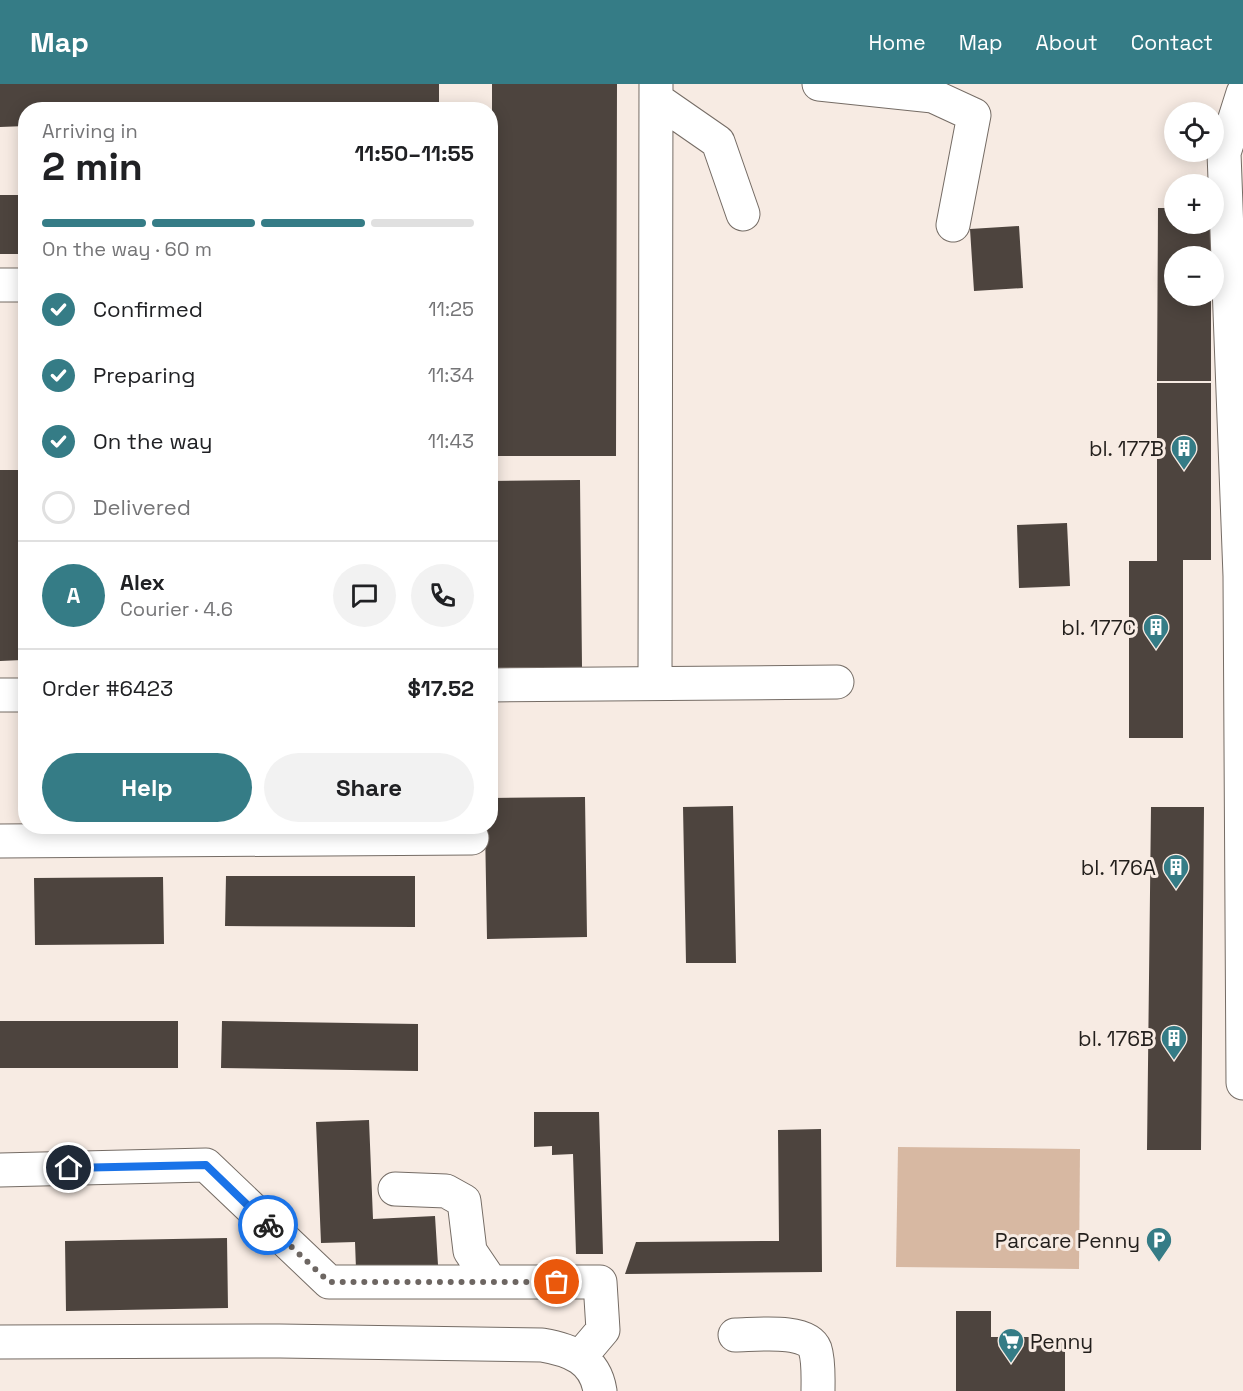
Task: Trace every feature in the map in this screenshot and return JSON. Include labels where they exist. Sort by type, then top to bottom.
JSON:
[{"type":"street","points":[[819,84],[933,96],[974,116],[953,225]]},
{"type":"street","points":[[656,92],[718,142],[743,214]]},
{"type":"street","points":[[655,682],[656,92]]},
{"type":"street","points":[[1243,93],[1224,153],[1242,576],[1243,1083]]},
{"type":"street","points":[[0,285],[18,285]]},
{"type":"street","points":[[498,685],[837,682]]},
{"type":"street","points":[[0,695],[18,695]]},
{"type":"street","points":[[0,841],[50,834],[472,838]]},
{"type":"street","points":[[0,1170],[206,1165],[329,1282],[600,1282],[603,1330],[593,1376],[562,1348],[530,1344],[280,1341],[0,1342]]},
{"type":"street","points":[[395,1189],[446,1191],[464,1201],[470,1251],[492,1282]]},
{"type":"street","points":[[735,1335],[792,1335],[807,1340],[814,1348],[819,1391]]},
{"type":"shaded area","points":[[898,1147],[1080,1149],[1079,1269],[896,1267]]},
{"type":"building","points":[[0,84],[439,84],[439,102],[18,102],[18,126],[0,127]]},
{"type":"building","points":[[492,84],[617,84],[616,456],[498,456],[498,102],[492,102]]},
{"type":"building","points":[[0,195],[18,195],[18,254],[0,254]]},
{"type":"building","points":[[1158,208],[1164,208],[1164,234],[1212,234],[1212,246],[1164,246],[1164,306],[1211,306],[1211,381],[1157,381]]},
{"type":"building","points":[[1019,226],[1023,288],[974,291],[970,229]]},
{"type":"building","points":[[1157,383],[1211,383],[1211,560],[1183,560],[1183,738],[1129,738],[1129,561],[1157,561]]},
{"type":"building","points":[[0,470],[18,470],[18,660],[0,661]]},
{"type":"building","points":[[580,480],[582,667],[498,668],[498,481]]},
{"type":"building","points":[[1067,523],[1070,586],[1019,588],[1017,525]]},
{"type":"building","points":[[585,797],[587,937],[487,939],[485,834],[498,834],[498,798]]},
{"type":"building","points":[[733,806],[736,963],[686,963],[683,807]]},
{"type":"building","points":[[1151,807],[1204,807],[1201,1150],[1147,1150]]},
{"type":"building","points":[[226,876],[415,876],[415,927],[225,926]]},
{"type":"building","points":[[163,877],[164,944],[35,945],[34,878]]},
{"type":"building","points":[[0,1021],[178,1021],[178,1068],[0,1068]]},
{"type":"building","points":[[222,1021],[418,1024],[418,1071],[221,1068]]},
{"type":"building","points":[[534,1112],[599,1112],[603,1254],[576,1254],[573,1154],[552,1155],[552,1146],[534,1147]]},
{"type":"building","points":[[369,1120],[373,1219],[435,1216],[438,1265],[356,1269],[355,1242],[321,1243],[316,1122]]},
{"type":"building","points":[[821,1129],[822,1272],[625,1274],[636,1242],[779,1241],[778,1130]]},
{"type":"building","points":[[227,1238],[228,1308],[66,1311],[65,1241]]},
{"type":"building","name":"Penny","points":[[956,1311],[991,1311],[991,1337],[1065,1337],[1065,1391],[956,1391]]},
{"type":"way so far","points":[[268,1225],[329,1282],[557,1282]]},
{"type":"place","name":"bl. 177B","points":[[1184,471]]},
{"type":"place","name":"bl. 177C","points":[[1156,650]]},
{"type":"place","name":"bl. 176A","points":[[1176,890]]},
{"type":"place","name":"bl. 176B","points":[[1174,1061]]},
{"type":"place","name":"Parcare Penny","points":[[1159,1263]]},
{"type":"place","name":"Penny","points":[[1011,1364]]},
{"type":"route","points":[[69,1168],[206,1165],[268,1225]]}]
